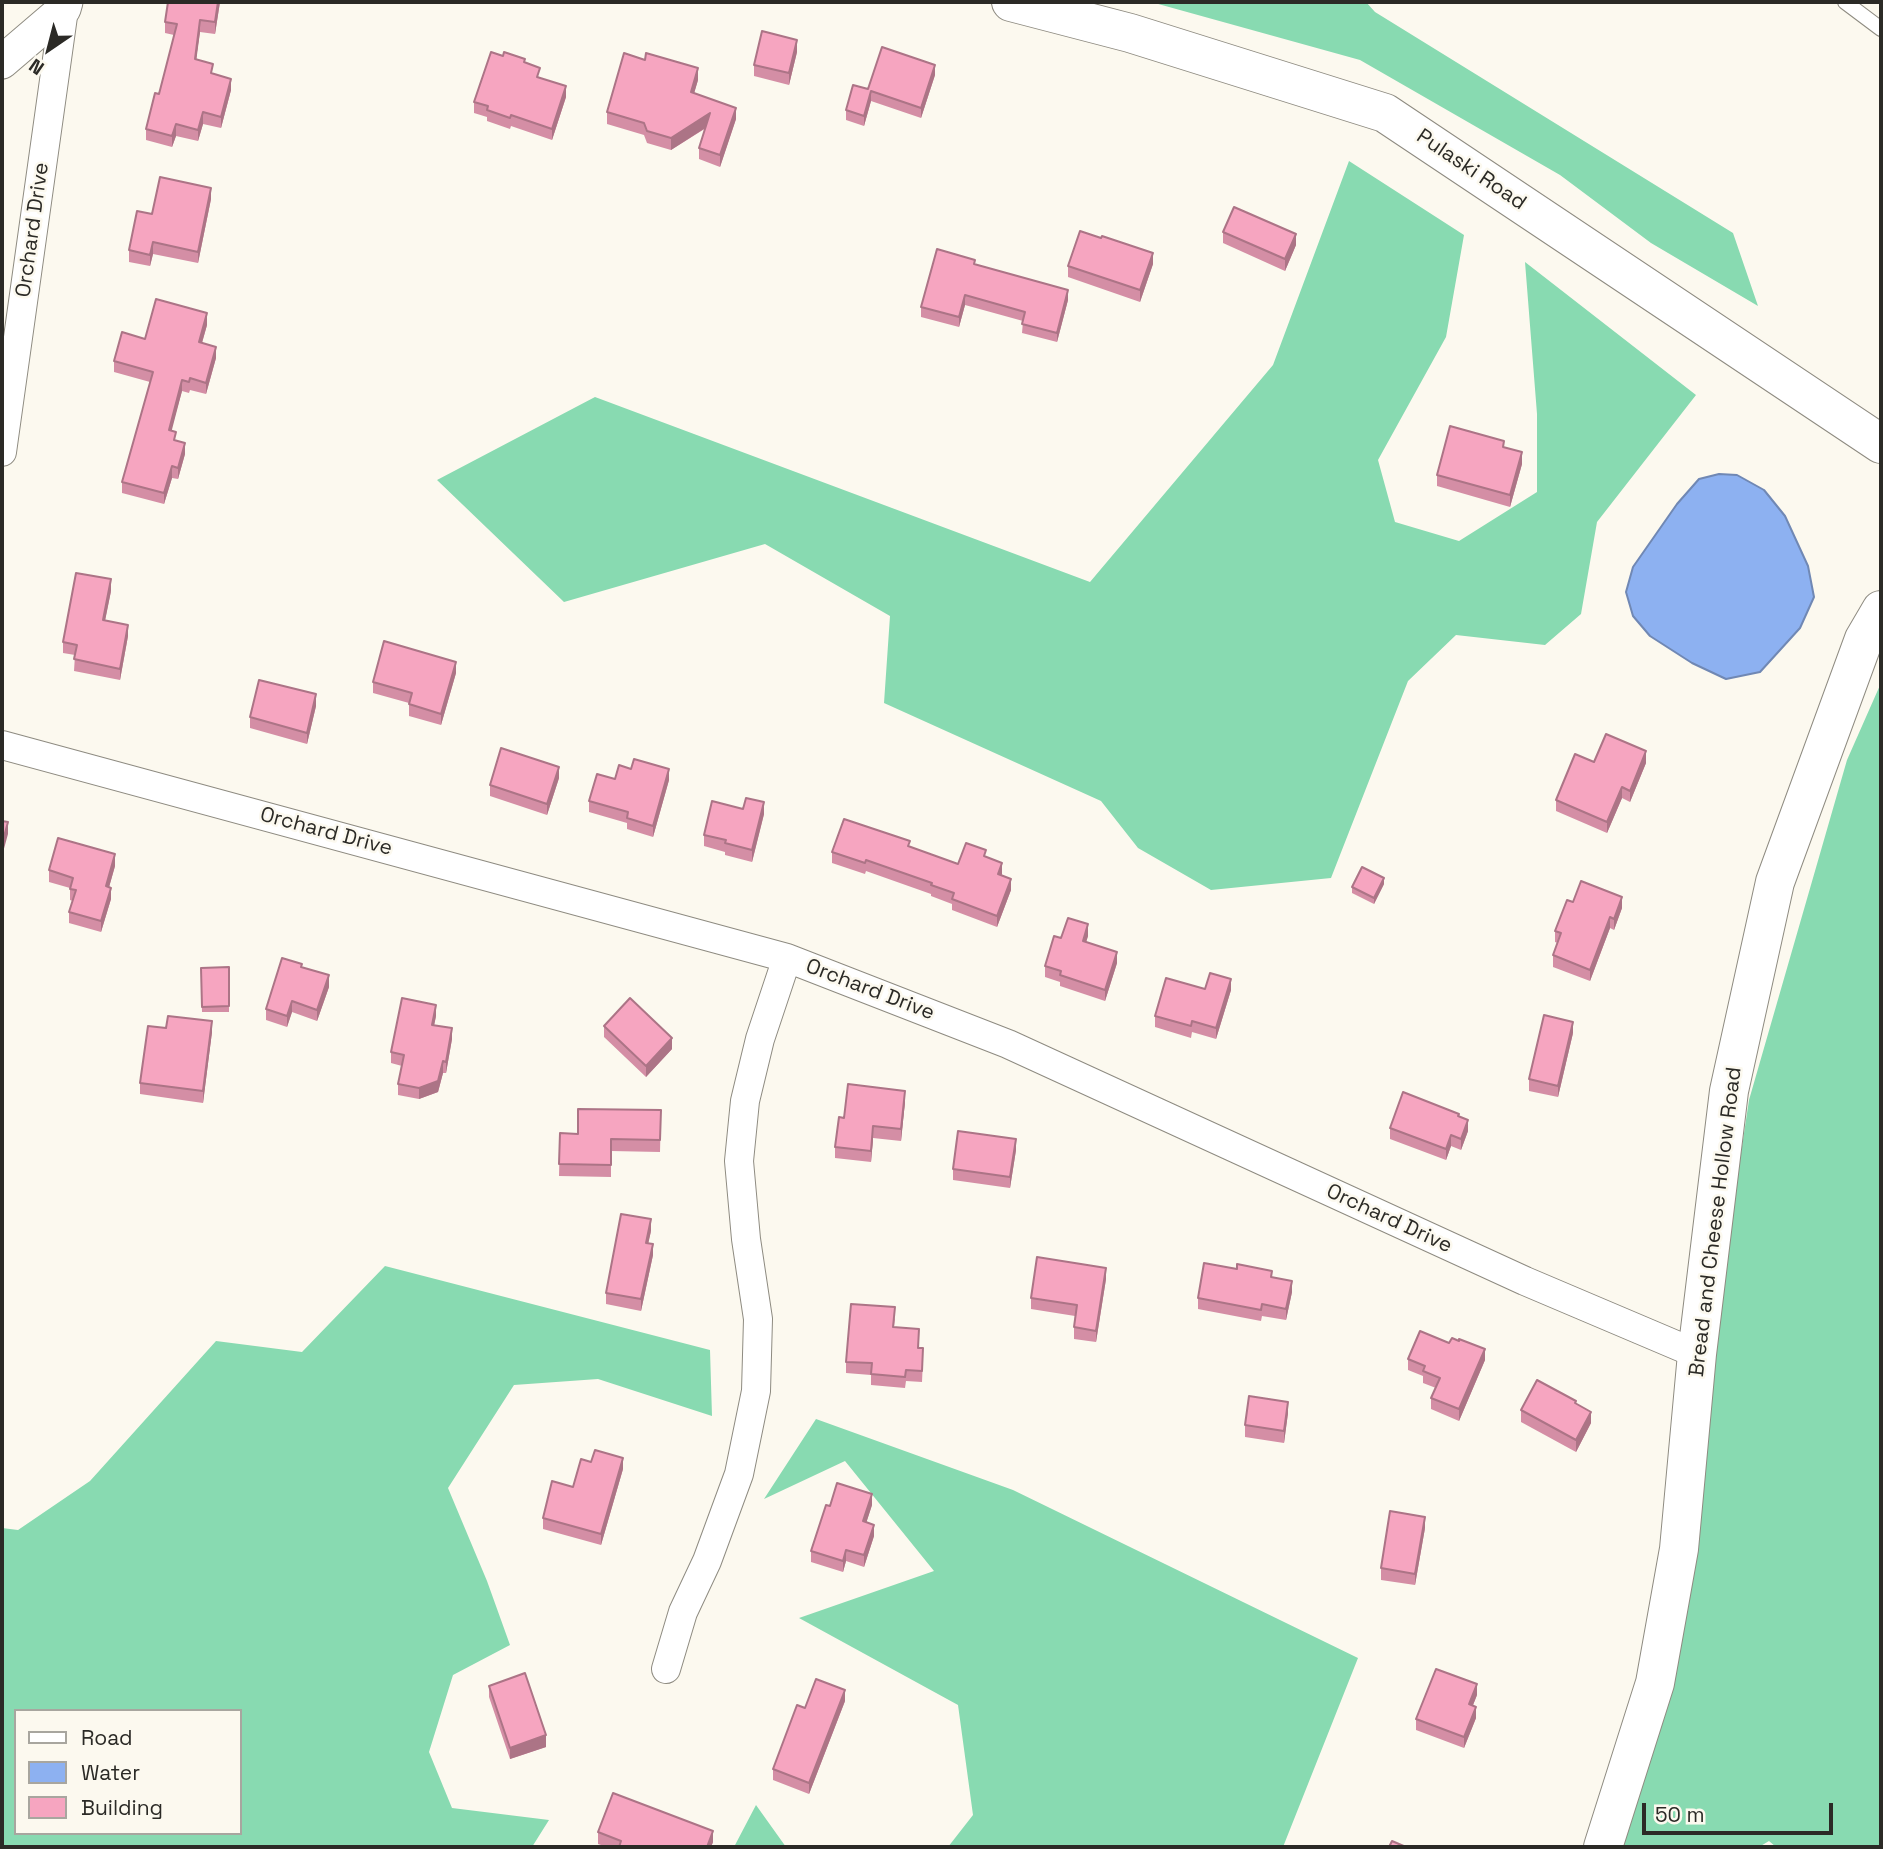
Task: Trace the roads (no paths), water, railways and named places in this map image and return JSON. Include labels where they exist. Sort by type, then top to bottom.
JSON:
[{"type":"main road","name":"Pulaski Road","points":[[1011,2],[1130,33],[1385,113],[1881,444]]},
{"type":"main road","name":"Bread and Cheese Hollow Road","points":[[1603,1847],[1655,1683],[1679,1549],[1697,1354],[1730,1091],[1775,882],[1864,639],[1881,610]]},
{"type":"street","points":[[2,62],[65,5]]},
{"type":"street","name":"Orchard Drive","points":[[2,452],[65,5]]},
{"type":"street","name":"Orchard Drive","points":[[2,745],[788,958],[1008,1044],[1525,1281],[1697,1354]]},
{"type":"street","points":[[666,1669],[683,1612],[707,1561],[739,1474],[756,1391],[758,1319],[746,1238],[739,1161],[745,1101],[760,1039],[788,958]]},
{"type":"lane","points":[[1845,2],[1881,29]]},
{"type":"water","points":[[1719,474],[1737,475],[1764,490],[1785,516],[1808,566],[1814,597],[1800,628],[1760,672],[1726,679],[1692,663],[1650,636],[1633,616],[1626,592],[1633,567],[1677,504],[1699,479]]}]
